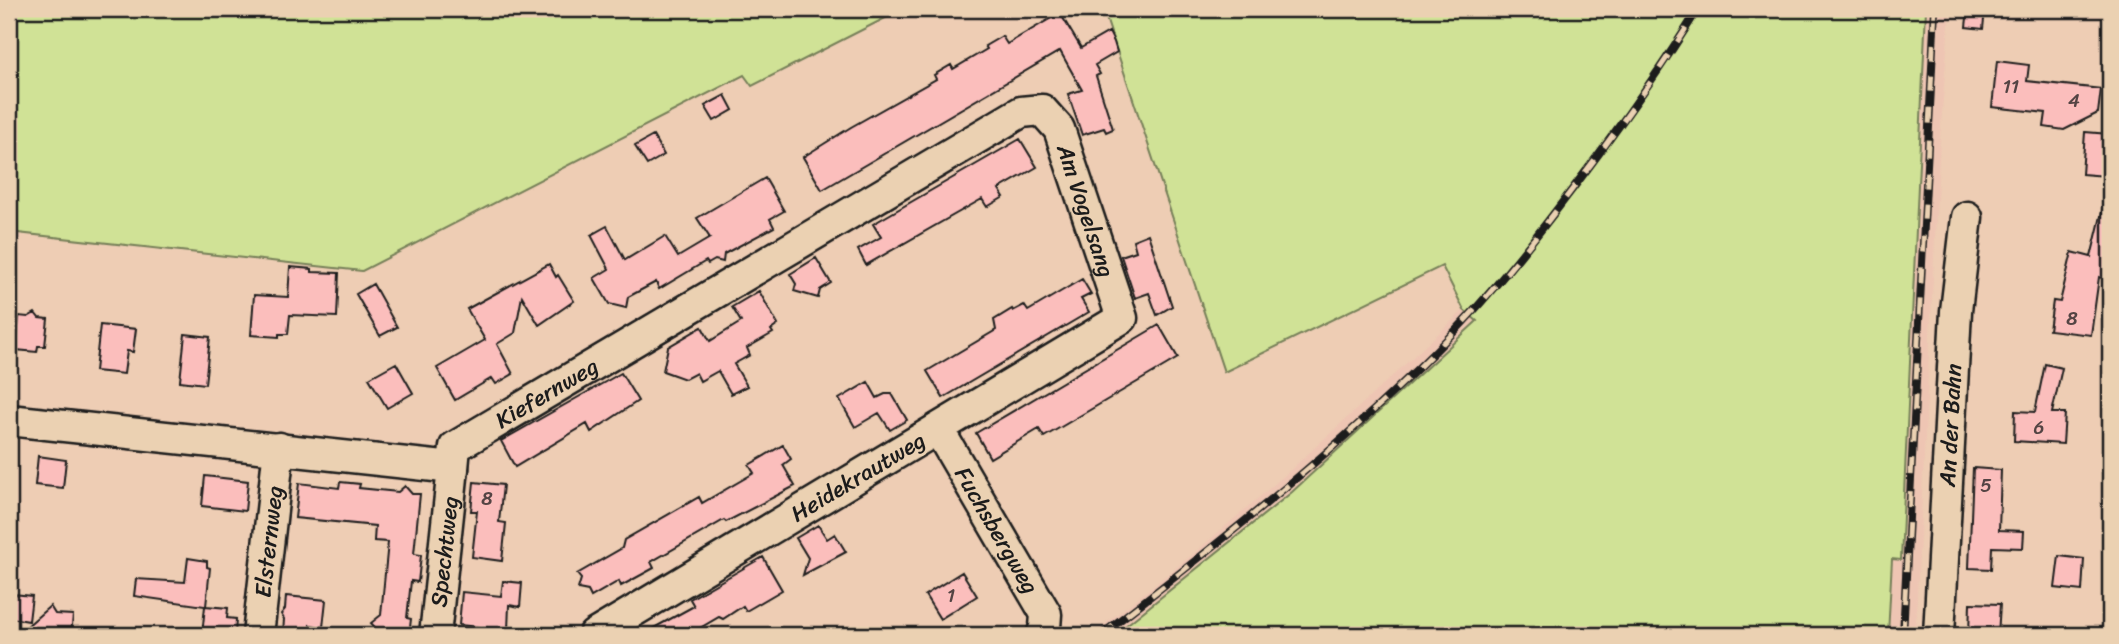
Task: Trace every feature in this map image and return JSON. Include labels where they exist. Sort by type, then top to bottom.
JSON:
[{"type":"street","name":"Am Vogelsang","points":[[1042,110],[1059,129],[1122,318]]},
{"type":"street","name":"Kiefernweg","points":[[453,468],[455,447],[1021,111],[1042,110]]},
{"type":"street","name":"An der Bahn","points":[[1939,635],[1956,311],[1967,218]]},
{"type":"street","name":"Heidekrautweg","points":[[594,635],[1122,318]]},
{"type":"street","points":[[9,419],[453,468]]},
{"type":"street","name":"Fuchsbergweg","points":[[938,429],[1046,614],[1042,635]]},
{"type":"street","name":"Elsternweg","points":[[258,635],[279,448]]},
{"type":"street","name":"Spechtweg","points":[[435,635],[453,468]]},
{"type":"shaded area","points":[[1926,9],[1950,9],[1940,138],[1915,635],[1888,635],[1892,559],[1901,559]]},
{"type":"shaded area","points":[[1464,310],[1477,321],[1292,492],[1114,635],[1091,635],[1192,555],[1285,475]]},
{"type":"green space","points":[[9,9],[903,9],[752,86],[744,75],[362,271],[9,232]]},
{"type":"green space","points":[[1103,9],[1926,9],[1901,560],[1892,559],[1888,635],[1114,635],[1292,492],[1477,321],[1464,310],[1442,266],[1224,372]]},
{"type":"building","points":[[1968,9],[1985,9],[1983,29],[1966,27]]},
{"type":"building","points":[[1060,13],[1081,48],[1109,32],[1114,42],[1117,52],[1095,65],[1100,74],[1096,76],[1113,129],[1106,132],[1104,128],[1082,135],[1068,94],[1082,90],[1060,51],[822,190],[803,157],[936,79],[934,75],[951,65],[953,69],[987,49],[985,46],[1002,36],[1007,44]]},
{"type":"building","points":[[1997,61],[2029,65],[2027,81],[2101,89],[2098,113],[2064,130],[2044,127],[2046,113],[1992,107]]},
{"type":"building","points":[[725,95],[733,110],[714,121],[705,106]]},
{"type":"building","points":[[2085,132],[2109,134],[2106,176],[2082,174]]},
{"type":"building","points":[[653,136],[664,155],[647,165],[635,146]]},
{"type":"building","points":[[1020,139],[1037,167],[999,189],[1004,197],[987,207],[982,199],[866,265],[858,250],[881,237],[873,224]]},
{"type":"building","points":[[765,178],[784,211],[770,219],[774,227],[724,254],[723,262],[715,260],[708,264],[706,261],[659,289],[656,282],[628,297],[626,308],[609,304],[594,278],[609,269],[591,235],[607,226],[625,260],[665,236],[678,257],[710,238],[697,218]]},
{"type":"building","points":[[2104,204],[2110,205],[2110,280],[2099,277],[2091,335],[2049,330],[2053,301],[2060,302],[2072,252],[2091,257]]},
{"type":"building","points":[[1148,234],[1172,306],[1157,315],[1149,293],[1135,298],[1121,256],[1136,251],[1133,240]]},
{"type":"building","points":[[816,258],[831,283],[820,290],[818,298],[794,291],[796,284],[790,274]]},
{"type":"building","points":[[549,264],[574,301],[539,325],[522,296],[515,333],[497,344],[513,374],[496,384],[492,378],[455,400],[437,368],[485,340],[467,309]]},
{"type":"building","points":[[290,267],[312,269],[312,272],[339,273],[337,317],[290,315],[288,334],[279,334],[279,337],[251,335],[254,295],[288,297]]},
{"type":"building","points":[[1082,279],[1091,294],[1081,299],[1089,312],[943,398],[927,371],[996,330],[994,320],[1012,309],[1013,311],[1024,305],[1028,311]]},
{"type":"building","points":[[373,284],[397,327],[380,336],[356,294]]},
{"type":"building","points":[[759,291],[778,325],[771,330],[773,333],[747,348],[750,355],[734,364],[747,386],[731,394],[718,371],[700,381],[696,373],[685,379],[663,371],[668,347],[702,327],[710,341],[741,322],[732,307]]},
{"type":"building","points":[[35,313],[39,318],[48,319],[45,346],[38,346],[37,352],[16,350],[19,316],[28,317]]},
{"type":"building","points":[[100,325],[136,329],[133,352],[127,351],[124,374],[95,371]]},
{"type":"building","points":[[1159,325],[1178,358],[1044,437],[1039,429],[990,458],[976,433]]},
{"type":"building","points":[[185,334],[210,337],[205,384],[180,381]]},
{"type":"building","points":[[396,363],[413,393],[387,408],[369,378]]},
{"type":"building","points":[[2045,364],[2062,368],[2052,413],[2065,413],[2063,444],[2014,441],[2015,411],[2035,412]]},
{"type":"building","points":[[621,373],[638,401],[591,432],[587,424],[515,467],[501,441]]},
{"type":"building","points":[[868,382],[877,398],[892,394],[907,420],[890,430],[879,413],[855,427],[839,399]]},
{"type":"building","points":[[783,445],[791,459],[783,465],[795,486],[726,522],[724,520],[651,562],[654,568],[621,586],[619,581],[591,597],[588,591],[578,589],[581,579],[577,574],[622,548],[624,540],[699,497],[702,503],[754,473],[749,465]]},
{"type":"building","points":[[38,456],[66,460],[63,488],[35,485]]},
{"type":"building","points":[[1973,468],[2001,470],[1999,530],[2024,531],[2023,548],[1992,547],[1991,569],[1969,568]]},
{"type":"building","points":[[205,476],[248,481],[245,511],[202,506]]},
{"type":"building","points":[[340,482],[360,484],[359,488],[398,492],[405,486],[412,494],[420,494],[414,554],[421,555],[418,582],[411,581],[407,618],[411,619],[409,635],[382,635],[371,623],[381,615],[388,542],[374,541],[375,526],[295,518],[299,483],[339,488]]},
{"type":"building","points":[[474,482],[503,485],[499,522],[506,523],[502,561],[472,557],[477,511],[471,511]]},
{"type":"building","points":[[818,525],[827,539],[835,534],[846,552],[803,575],[808,558],[796,538]]},
{"type":"building","points":[[2059,556],[2084,559],[2082,591],[2055,588]]},
{"type":"building","points":[[763,557],[782,590],[746,611],[743,606],[723,619],[719,617],[688,635],[641,635],[694,606],[690,599]]},
{"type":"building","points":[[188,558],[207,561],[207,567],[210,568],[206,606],[228,608],[227,618],[236,619],[235,635],[202,635],[205,606],[134,596],[136,579],[185,582]]},
{"type":"building","points":[[962,572],[977,596],[940,619],[925,595]]},
{"type":"building","points":[[503,581],[522,583],[520,607],[509,605],[508,630],[459,625],[462,592],[501,596]]},
{"type":"building","points":[[13,594],[32,596],[29,621],[11,618]]},
{"type":"building","points":[[286,596],[326,600],[323,627],[310,625],[309,635],[283,634],[284,619],[281,614],[285,609]]},
{"type":"building","points":[[1970,603],[2000,604],[1998,635],[1969,635]]},
{"type":"building","points":[[50,606],[55,614],[73,615],[71,635],[17,635]]},
{"type":"railway","points":[[1101,635],[1239,526],[1328,451],[1455,331],[1517,260],[1574,187],[1638,100],[1698,9]]},
{"type":"railway","points":[[1903,635],[1935,9]]}]
